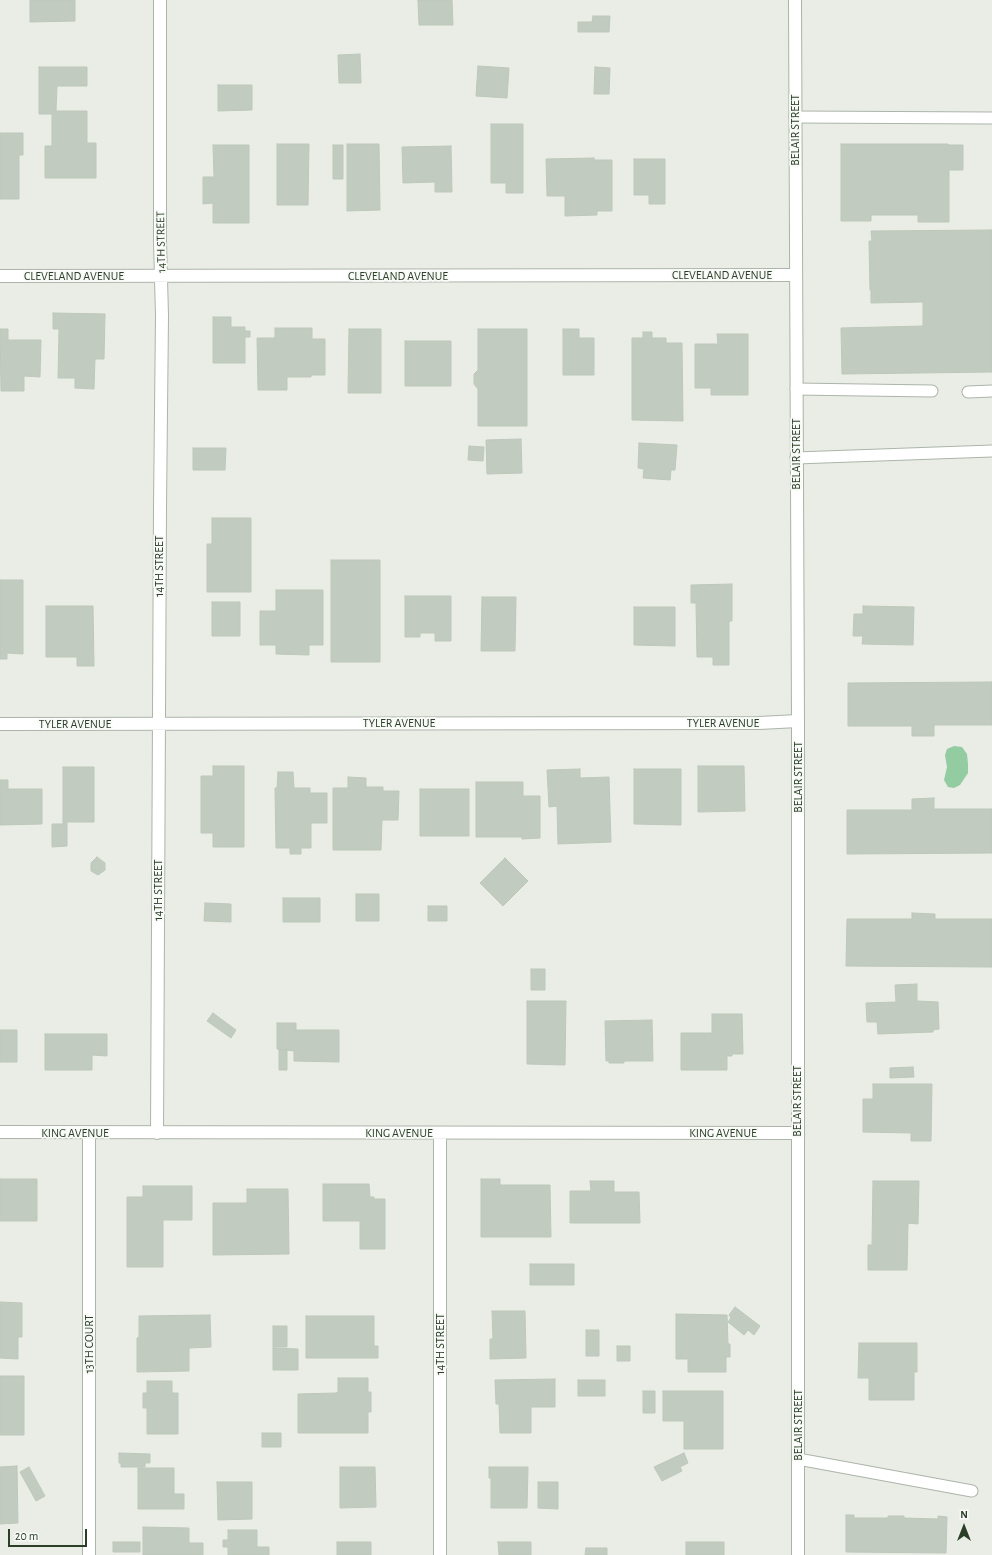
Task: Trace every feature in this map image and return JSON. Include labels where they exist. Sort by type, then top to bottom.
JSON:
[{"type":"street","name":"14TH STREET","points":[[156,1133],[162,316],[160,0]]},
{"type":"street","name":"BELAIR STREET","points":[[795,0],[798,721],[798,1555]]},
{"type":"street","name":"CLEVELAND AVENUE","points":[[0,276],[795,275]]},
{"type":"street","name":"TYLER AVENUE","points":[[0,724],[759,723],[798,721]]},
{"type":"street","name":"KING AVENUE","points":[[0,1132],[797,1133]]},
{"type":"street","name":"13TH COURT","points":[[89,1133],[89,1555]]},
{"type":"street","name":"14TH STREET","points":[[440,1133],[440,1555]]},
{"type":"lane","points":[[795,117],[992,118]]},
{"type":"lane","points":[[796,389],[932,391]]},
{"type":"lane","points":[[968,392],[992,391]]},
{"type":"lane","points":[[796,458],[992,451]]},
{"type":"lane","points":[[798,1459],[972,1491]]},
{"type":"shaded area","points":[[954,746],[962,747],[967,754],[968,773],[960,785],[954,788],[948,787],[944,780],[947,767],[945,755],[947,749]]},
{"type":"building","points":[[30,0],[75,0],[75,21],[30,22]]},
{"type":"building","points":[[418,0],[452,0],[453,25],[419,25]]},
{"type":"building","points":[[593,16],[610,16],[609,32],[578,32],[578,22],[592,22]]},
{"type":"building","points":[[360,54],[361,83],[339,83],[338,55]]},
{"type":"building","points":[[478,66],[509,68],[507,98],[476,96]]},
{"type":"building","points":[[39,67],[87,67],[87,86],[57,86],[56,111],[87,111],[87,143],[96,143],[96,178],[45,178],[45,146],[52,146],[52,114],[39,114]]},
{"type":"building","points":[[595,67],[610,68],[609,94],[594,94]]},
{"type":"building","points":[[218,85],[252,85],[252,110],[218,111]]},
{"type":"building","points":[[491,124],[523,124],[523,193],[506,193],[506,183],[491,183]]},
{"type":"building","points":[[0,133],[23,133],[23,155],[19,155],[19,199],[0,199]]},
{"type":"building","points":[[277,144],[309,144],[308,205],[277,205]]},
{"type":"building","points":[[347,144],[379,144],[380,210],[347,211]]},
{"type":"building","points":[[841,144],[963,145],[963,170],[949,170],[949,222],[918,222],[918,215],[871,215],[871,221],[841,221]]},
{"type":"building","points":[[213,145],[249,145],[249,223],[213,223],[213,203],[203,204],[203,177],[214,177]]},
{"type":"building","points":[[333,145],[343,145],[343,179],[333,179]]},
{"type":"building","points":[[451,146],[452,192],[435,192],[435,182],[403,183],[402,147]]},
{"type":"building","points":[[594,158],[594,160],[612,160],[612,211],[597,211],[597,215],[565,216],[565,196],[547,196],[546,159]]},
{"type":"building","points":[[634,159],[665,159],[665,204],[649,204],[649,195],[634,195]]},
{"type":"building","points":[[992,230],[992,372],[842,374],[841,328],[923,326],[923,302],[871,303],[869,241],[872,241],[871,231]]},
{"type":"building","points":[[53,313],[105,314],[104,359],[95,359],[94,389],[75,388],[75,378],[58,378],[59,329],[53,329]]},
{"type":"building","points":[[213,317],[231,317],[231,327],[245,327],[245,331],[250,331],[250,337],[245,337],[245,363],[213,363]]},
{"type":"building","points":[[275,328],[312,328],[312,339],[325,339],[325,375],[311,375],[311,377],[287,377],[287,390],[258,390],[257,338],[275,338]]},
{"type":"building","points":[[0,329],[8,329],[8,340],[41,340],[40,377],[24,376],[24,391],[1,391]]},
{"type":"building","points":[[349,329],[381,329],[381,393],[348,393]]},
{"type":"building","points":[[478,329],[527,329],[527,426],[478,426],[478,389],[474,384],[474,374],[478,370]]},
{"type":"building","points":[[563,329],[579,329],[579,338],[594,338],[594,375],[563,375]]},
{"type":"building","points":[[643,332],[652,332],[652,338],[666,338],[666,343],[682,343],[683,421],[632,420],[632,338],[643,338]]},
{"type":"building","points":[[717,334],[748,334],[748,395],[711,395],[711,388],[695,388],[695,344],[718,344]]},
{"type":"building","points":[[405,341],[451,341],[451,386],[405,386]]},
{"type":"building","points":[[521,439],[522,473],[487,474],[486,440]]},
{"type":"building","points":[[639,443],[677,445],[675,470],[671,470],[670,480],[643,478],[644,469],[638,468]]},
{"type":"building","points":[[469,446],[484,447],[483,461],[468,460]]},
{"type":"building","points":[[193,448],[226,448],[225,470],[193,470]]},
{"type":"building","points":[[212,518],[251,518],[251,592],[207,592],[207,544],[212,544]]},
{"type":"building","points":[[331,560],[380,560],[380,662],[331,662]]},
{"type":"building","points":[[0,580],[23,580],[23,654],[7,653],[7,659],[0,659]]},
{"type":"building","points":[[732,584],[732,621],[729,621],[729,665],[713,665],[713,657],[697,657],[696,603],[691,603],[691,585]]},
{"type":"building","points":[[276,590],[323,590],[323,645],[309,645],[309,655],[276,654],[276,645],[260,645],[260,611],[276,611]]},
{"type":"building","points":[[405,596],[451,596],[451,641],[435,641],[435,633],[420,633],[420,637],[405,637]]},
{"type":"building","points":[[482,597],[516,597],[515,651],[481,651]]},
{"type":"building","points":[[212,602],[240,602],[240,636],[212,636]]},
{"type":"building","points":[[46,606],[93,606],[94,666],[77,666],[77,657],[46,657]]},
{"type":"building","points":[[863,606],[914,607],[913,645],[862,644],[863,636],[853,636],[854,614],[863,614]]},
{"type":"building","points":[[634,607],[675,607],[675,646],[634,645]]},
{"type":"building","points":[[992,682],[992,725],[934,725],[934,736],[912,736],[912,726],[848,726],[848,683]]},
{"type":"building","points":[[213,766],[244,766],[244,847],[213,847],[213,833],[201,833],[201,776],[213,776]]},
{"type":"building","points":[[698,766],[744,766],[745,811],[698,812]]},
{"type":"building","points":[[63,767],[94,767],[94,822],[67,822],[67,846],[52,847],[52,824],[63,824]]},
{"type":"building","points":[[580,769],[580,778],[609,777],[611,842],[558,844],[557,806],[549,807],[547,770]]},
{"type":"building","points":[[634,769],[681,769],[681,825],[634,824]]},
{"type":"building","points":[[278,772],[293,772],[294,788],[310,788],[310,793],[327,793],[327,823],[311,823],[311,848],[301,848],[301,854],[290,854],[290,848],[276,848],[275,788],[277,788]]},
{"type":"building","points":[[348,777],[366,778],[366,787],[383,787],[383,791],[399,791],[398,820],[382,820],[381,850],[333,850],[333,788],[348,788]]},
{"type":"building","points":[[0,780],[8,780],[8,789],[42,789],[42,824],[0,825]]},
{"type":"building","points":[[476,782],[523,782],[523,796],[540,796],[540,838],[522,839],[522,837],[476,837]]},
{"type":"building","points":[[420,789],[469,789],[469,836],[420,836]]},
{"type":"building","points":[[934,798],[934,809],[992,809],[992,853],[847,854],[847,810],[912,810],[912,799]]},
{"type":"building","points":[[97,857],[105,863],[105,870],[98,875],[91,871],[91,863]]},
{"type":"building","points":[[505,858],[528,881],[503,906],[480,883]]},
{"type":"building","points":[[356,894],[379,894],[379,921],[356,921]]},
{"type":"building","points":[[283,898],[320,898],[320,922],[283,922]]},
{"type":"building","points":[[205,903],[231,904],[231,922],[204,921]]},
{"type":"building","points":[[428,906],[447,906],[447,921],[428,921]]},
{"type":"building","points":[[912,913],[935,914],[935,919],[992,919],[992,967],[846,966],[847,919],[912,919]]},
{"type":"building","points":[[531,969],[545,969],[545,990],[531,990]]},
{"type":"building","points":[[917,984],[917,1001],[938,1002],[939,1029],[933,1030],[933,1032],[878,1034],[877,1022],[867,1022],[866,1003],[896,1002],[895,985]]},
{"type":"building","points":[[527,1001],[566,1001],[565,1065],[527,1064]]},
{"type":"building","points":[[213,1013],[236,1030],[231,1038],[207,1021]]},
{"type":"building","points":[[712,1014],[742,1014],[743,1054],[732,1054],[732,1056],[727,1056],[727,1070],[681,1070],[681,1033],[712,1033]]},
{"type":"building","points":[[652,1020],[653,1061],[624,1061],[624,1063],[609,1063],[609,1061],[606,1061],[605,1021]]},
{"type":"building","points":[[277,1023],[296,1023],[296,1030],[339,1030],[339,1062],[294,1061],[294,1051],[277,1049]]},
{"type":"building","points":[[0,1030],[17,1030],[17,1062],[0,1062]]},
{"type":"building","points":[[45,1034],[107,1034],[107,1056],[92,1055],[92,1070],[45,1070]]},
{"type":"building","points":[[279,1050],[287,1050],[287,1070],[279,1070]]},
{"type":"building","points":[[913,1067],[914,1077],[890,1078],[890,1068]]},
{"type":"building","points":[[873,1084],[932,1084],[931,1141],[911,1141],[911,1133],[863,1132],[863,1099],[873,1099]]},
{"type":"building","points":[[0,1179],[37,1179],[37,1221],[0,1221]]},
{"type":"building","points":[[481,1179],[500,1179],[500,1185],[550,1185],[551,1237],[481,1237]]},
{"type":"building","points":[[590,1181],[614,1181],[614,1192],[639,1192],[640,1223],[570,1223],[570,1191],[591,1191]]},
{"type":"building","points":[[873,1181],[919,1181],[918,1224],[908,1223],[907,1270],[868,1270],[868,1245],[872,1245]]},
{"type":"building","points":[[323,1184],[369,1184],[370,1197],[374,1197],[374,1199],[385,1199],[385,1249],[360,1249],[360,1221],[323,1221]]},
{"type":"building","points":[[143,1186],[192,1186],[192,1220],[163,1220],[163,1267],[127,1267],[127,1197],[143,1197]]},
{"type":"building","points":[[247,1189],[288,1189],[289,1254],[213,1255],[213,1203],[247,1203]]},
{"type":"building","points":[[530,1264],[574,1264],[574,1285],[530,1285]]},
{"type":"building","points":[[0,1302],[22,1303],[22,1337],[18,1337],[18,1359],[0,1358]]},
{"type":"building","points":[[735,1307],[760,1326],[754,1335],[748,1330],[744,1335],[728,1322],[731,1318],[729,1315]]},
{"type":"building","points":[[492,1311],[525,1311],[526,1358],[490,1359],[490,1339],[493,1339]]},
{"type":"building","points":[[676,1314],[727,1315],[730,1357],[726,1357],[726,1372],[688,1372],[688,1359],[676,1359]]},
{"type":"building","points":[[210,1315],[211,1347],[189,1348],[189,1371],[137,1372],[137,1338],[139,1337],[139,1316]]},
{"type":"building","points":[[306,1316],[374,1316],[374,1346],[378,1346],[378,1358],[306,1358]]},
{"type":"building","points":[[273,1326],[287,1326],[287,1347],[273,1347]]},
{"type":"building","points":[[586,1330],[599,1330],[599,1356],[586,1356]]},
{"type":"building","points":[[859,1343],[917,1343],[917,1372],[914,1372],[914,1400],[869,1400],[869,1378],[858,1378]]},
{"type":"building","points":[[617,1346],[630,1346],[630,1361],[617,1361]]},
{"type":"building","points":[[273,1348],[298,1349],[298,1370],[273,1370]]},
{"type":"building","points":[[0,1376],[24,1376],[24,1435],[0,1435]]},
{"type":"building","points":[[338,1378],[368,1378],[368,1392],[371,1392],[371,1412],[368,1412],[368,1433],[298,1433],[298,1394],[336,1393],[338,1392]]},
{"type":"building","points":[[555,1379],[555,1407],[531,1407],[531,1433],[500,1433],[499,1404],[496,1404],[495,1380]]},
{"type":"building","points":[[578,1380],[605,1380],[605,1396],[578,1396]]},
{"type":"building","points":[[147,1381],[172,1381],[172,1393],[178,1393],[178,1434],[147,1434],[147,1408],[143,1408],[143,1393],[147,1393]]},
{"type":"building","points":[[643,1391],[655,1391],[655,1413],[643,1413]]},
{"type":"building","points":[[663,1391],[723,1391],[723,1449],[684,1449],[684,1421],[663,1421]]},
{"type":"building","points":[[262,1433],[281,1433],[281,1447],[262,1447]]},
{"type":"building","points":[[119,1453],[150,1454],[150,1463],[145,1463],[145,1467],[121,1467],[121,1463],[119,1463]]},
{"type":"building","points":[[684,1453],[688,1463],[680,1467],[682,1471],[662,1481],[654,1467]]},
{"type":"building","points":[[17,1466],[18,1523],[0,1524],[0,1467]]},
{"type":"building","points":[[29,1467],[45,1496],[36,1501],[20,1472]]},
{"type":"building","points":[[340,1467],[375,1467],[376,1507],[340,1508]]},
{"type":"building","points":[[489,1467],[528,1467],[527,1508],[491,1508],[491,1478],[489,1478]]},
{"type":"building","points":[[138,1468],[174,1468],[174,1494],[184,1494],[184,1509],[138,1509]]},
{"type":"building","points":[[217,1482],[252,1482],[252,1519],[218,1520]]},
{"type":"building","points":[[538,1482],[558,1482],[558,1509],[538,1508]]},
{"type":"building","points":[[846,1515],[854,1515],[854,1518],[888,1518],[888,1516],[904,1516],[904,1518],[938,1519],[938,1516],[947,1517],[946,1553],[846,1552]]},
{"type":"building","points":[[143,1527],[189,1528],[189,1543],[203,1543],[203,1555],[143,1555]]},
{"type":"building","points":[[228,1530],[257,1530],[257,1547],[269,1547],[269,1555],[228,1555],[228,1547],[223,1547],[223,1540],[228,1540]]},
{"type":"building","points":[[113,1542],[140,1542],[140,1552],[113,1552]]},
{"type":"building","points":[[337,1542],[371,1542],[371,1555],[337,1555]]},
{"type":"building","points":[[498,1542],[531,1542],[531,1555],[499,1555]]},
{"type":"building","points":[[686,1542],[724,1542],[724,1555],[686,1555]]},
{"type":"building","points":[[586,1548],[607,1548],[607,1555],[585,1555]]}]
